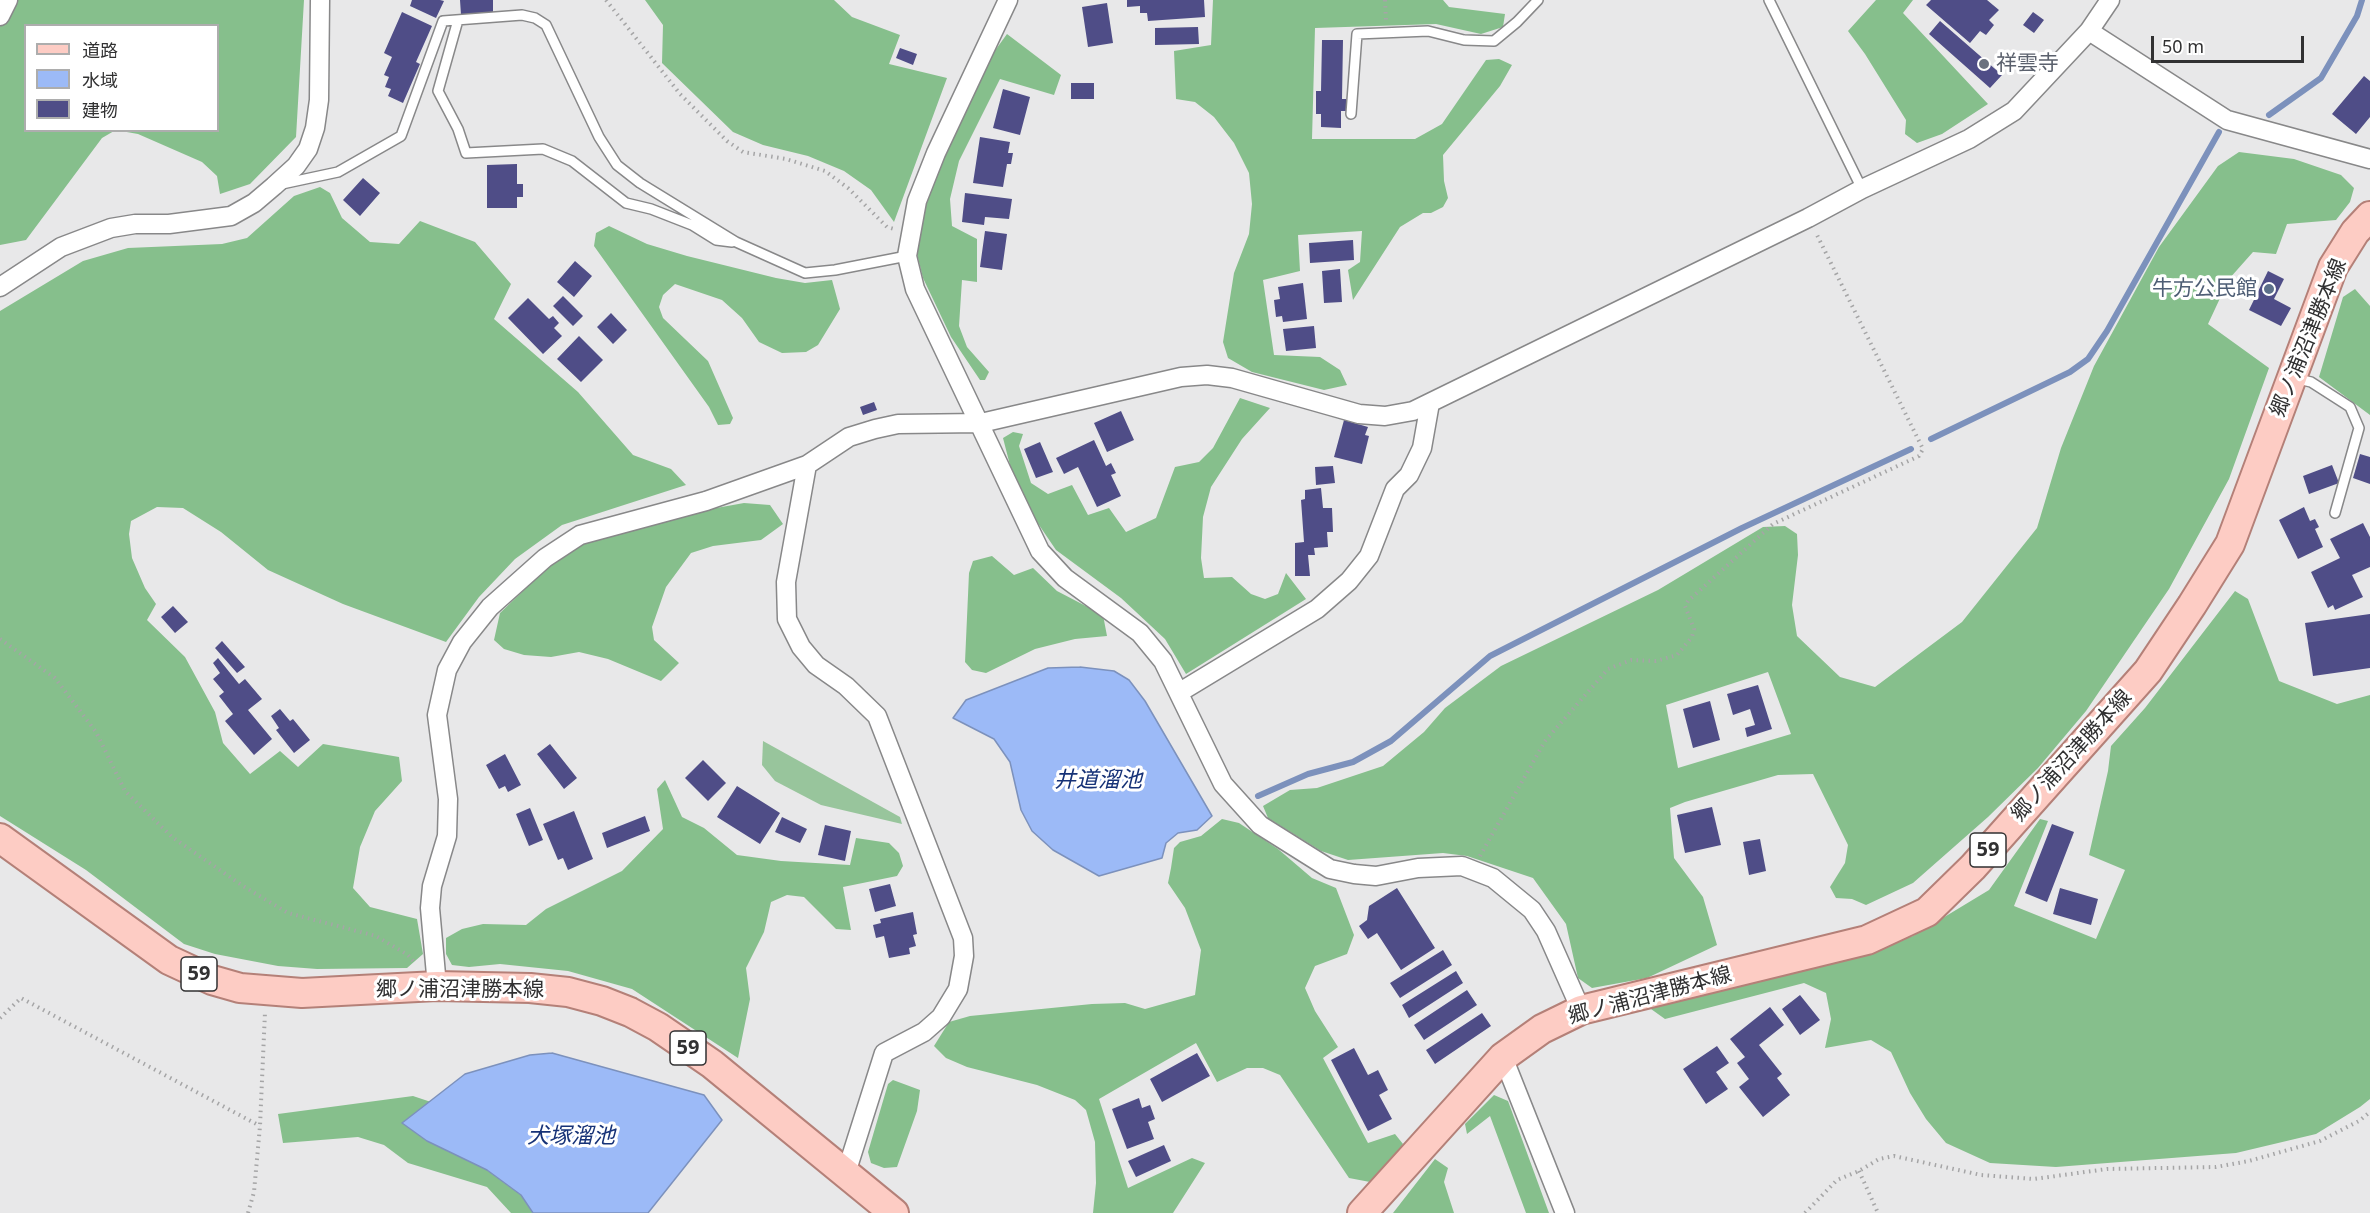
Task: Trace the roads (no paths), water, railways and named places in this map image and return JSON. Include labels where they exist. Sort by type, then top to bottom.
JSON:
[{"type":"main road","name":"郷ノ浦沼津勝本線","points":[[1362,1213],[1503,1057],[1542,1029],[1581,1010],[1867,940],[1927,912],[2009,828],[2154,661],[2230,543],[2333,267],[2355,232],[2370,216]]},
{"type":"main road","name":"郷ノ浦沼津勝本線","points":[[0,838],[169,960],[212,980],[240,988],[302,993],[437,987],[530,988],[568,992],[602,1000],[658,1027],[712,1064],[889,1211]]},
{"type":"street","points":[[0,16],[8,0]]},
{"type":"street","points":[[0,287],[62,247],[111,228],[231,216],[254,203],[296,166],[308,149],[315,128],[319,100],[320,0]]},
{"type":"street","points":[[1008,0],[936,153],[917,201],[909,233],[907,256],[915,289],[981,423],[1040,551],[1065,578],[1140,633],[1163,661],[1223,784],[1260,825],[1330,868],[1354,874],[1376,876],[1418,868],[1462,866],[1493,878],[1532,910],[1545,931],[1581,1010]]},
{"type":"street","points":[[437,987],[430,908],[432,886],[447,836],[448,816],[437,715],[447,670],[462,642],[490,607],[520,578],[580,535],[706,501],[807,465],[849,437],[875,429],[898,424],[981,423],[1181,377],[1207,375],[1232,378],[1359,414],[1385,416],[1413,411],[1808,218],[1862,189],[1942,153],[2014,111],[2089,31],[2110,0]]},
{"type":"street","points":[[2089,31],[2226,120],[2370,159]]},
{"type":"street","points":[[1180,692],[1317,609],[1349,581],[1369,556],[1395,489],[1409,475],[1422,448],[1430,403]]},
{"type":"street","points":[[807,465],[786,582],[787,619],[801,647],[816,665],[853,692],[877,716],[963,938],[964,956],[958,989],[941,1017],[924,1032],[884,1053],[846,1173]]},
{"type":"street","points":[[1503,1057],[1565,1213]]},
{"type":"lane","points":[[1351,114],[1357,34],[1428,31],[1464,40],[1494,41],[1538,0]]},
{"type":"lane","points":[[1769,0],[1862,189]]},
{"type":"lane","points":[[273,186],[338,171],[400,136],[443,21],[522,15],[535,18],[546,25],[599,137],[617,165],[640,183],[736,242],[805,273],[835,270],[907,256]]},
{"type":"lane","points":[[458,20],[438,91],[458,129],[466,153],[543,149],[572,161],[626,203],[651,209],[692,225],[716,240],[736,242]]},
{"type":"lane","points":[[2292,377],[2311,382],[2350,407],[2359,428],[2335,513]]},
{"type":"water","name":"井道溜池","points":[[1080,667],[1114,671],[1129,680],[1145,701],[1212,816],[1197,830],[1178,833],[1166,843],[1162,858],[1099,876],[1053,850],[1032,831],[1021,810],[1010,762],[994,739],[953,718],[966,700],[1048,668]]},
{"type":"water","name":"犬塚溜池","points":[[552,1053],[704,1095],[722,1120],[648,1213],[533,1213],[521,1195],[487,1170],[427,1141],[402,1123],[465,1074],[530,1055]]},
{"type":"waterway","points":[[2269,115],[2321,78],[2357,16],[2362,0]]},
{"type":"waterway","points":[[1931,439],[2070,372],[2088,359],[2107,331],[2219,132]]},
{"type":"waterway","points":[[1258,796],[1308,774],[1353,762],[1391,741],[1490,656],[1742,528],[1911,449]]},
{"type":"place","name":"祥雲寺","points":[[1984,64]]},
{"type":"place","name":"牛方公民館","points":[[2269,289]]}]
